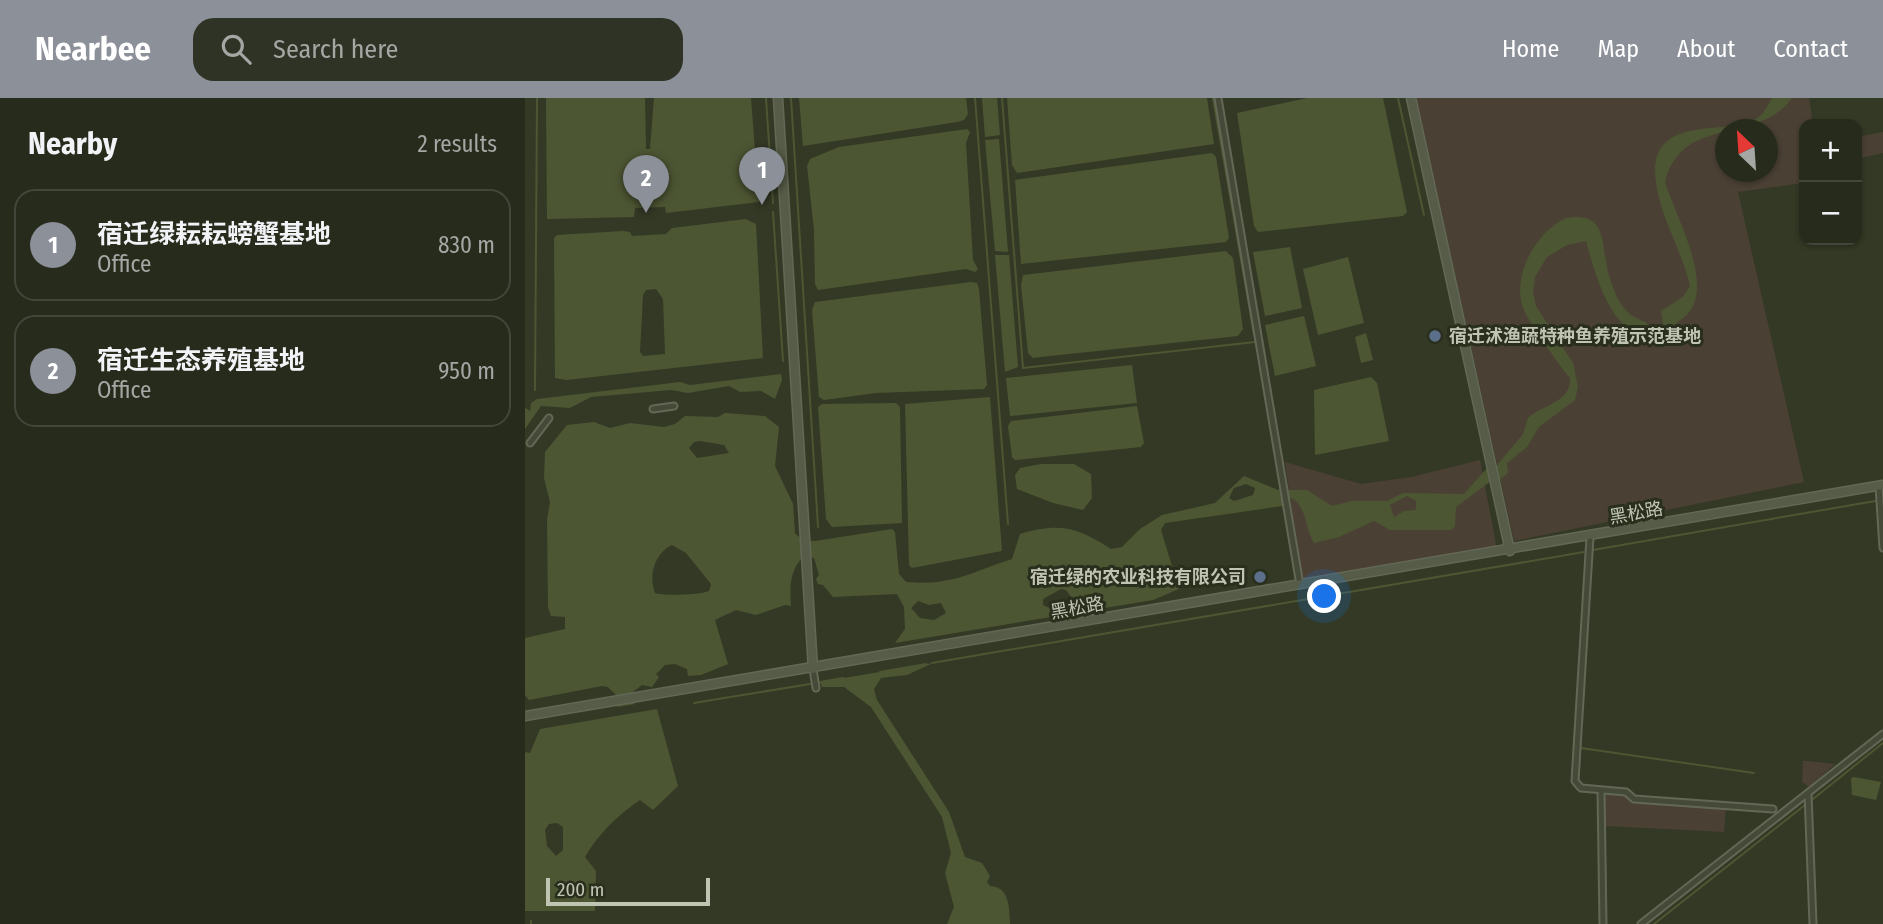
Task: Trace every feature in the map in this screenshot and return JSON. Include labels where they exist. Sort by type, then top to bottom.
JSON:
[{"type":"street","points":[[779,98],[816,688]]},
{"type":"street","points":[[1218,98],[1300,586]]},
{"type":"street","points":[[1411,98],[1510,551]]},
{"type":"street","points":[[653,409],[674,406]]},
{"type":"street","points":[[530,443],[549,418]]},
{"type":"street","points":[[1881,486],[1883,548]]},
{"type":"street","name":"黑松路","points":[[525,716],[814,672],[1881,486]]},
{"type":"street","points":[[1590,537],[1575,781],[1581,788],[1626,792],[1633,799],[1773,809]]},
{"type":"street","points":[[1641,924],[1883,734]]},
{"type":"street","points":[[1601,790],[1603,924]]},
{"type":"street","points":[[1808,793],[1813,924]]},
{"type":"shaded area","points":[[546,98],[645,98],[646,149],[650,149],[654,98],[751,98],[759,202],[666,213],[665,207],[635,208],[634,217],[547,219]]},
{"type":"shaded area","points":[[799,98],[966,98],[968,114],[964,120],[957,122],[803,146]]},
{"type":"shaded area","points":[[982,98],[997,98],[1000,135],[985,137]]},
{"type":"shaded area","points":[[1007,98],[1207,98],[1214,144],[1017,173],[1012,165]]},
{"type":"shaded area","points":[[1307,98],[1383,98],[1407,212],[1403,216],[1258,232],[1254,226],[1237,113]]},
{"type":"shaded area","points":[[1416,98],[1809,98],[1812,119],[1799,119],[1799,184],[1738,192],[1804,482],[1514,541]]},
{"type":"shaded area","points":[[1772,98],[1792,98],[1777,113],[1765,119],[1754,119],[1762,114]]},
{"type":"shaded area","points":[[1715,128],[1715,135],[1687,147],[1674,161],[1665,182],[1691,253],[1697,291],[1693,307],[1674,326],[1664,329],[1661,311],[1683,297],[1690,286],[1659,196],[1656,160],[1664,144],[1677,135]]},
{"type":"shaded area","points":[[967,129],[970,132],[966,143],[973,260],[978,269],[975,272],[966,269],[818,290],[815,284],[814,230],[807,166],[810,159],[839,147]]},
{"type":"shaded area","points":[[1883,132],[1883,153],[1862,158],[1862,136]]},
{"type":"shaded area","points":[[999,139],[1008,252],[995,251],[985,140]]},
{"type":"shaded area","points":[[1212,153],[1216,157],[1229,238],[1226,242],[1021,264],[1015,180]]},
{"type":"shaded area","points":[[1566,218],[1587,219],[1598,228],[1612,286],[1624,308],[1647,323],[1650,335],[1642,338],[1620,321],[1599,283],[1586,241],[1567,245],[1547,257],[1535,277],[1533,292],[1536,306],[1573,363],[1578,387],[1575,400],[1539,427],[1527,447],[1507,463],[1508,473],[1497,482],[1494,469],[1523,434],[1528,418],[1561,398],[1569,386],[1570,378],[1524,310],[1520,284],[1523,270],[1536,245],[1555,225]]},
{"type":"shaded area","points":[[746,219],[756,224],[763,358],[566,380],[555,378],[554,238],[557,235],[623,231],[630,232],[632,236],[666,234],[672,228]],"holes":[[[656,289],[663,299],[665,354],[643,356],[640,352],[643,295],[646,290]]]},
{"type":"shaded area","points":[[1290,247],[1302,308],[1265,316],[1253,252]]},
{"type":"shaded area","points":[[1226,251],[1233,258],[1243,329],[1238,336],[1033,358],[1028,353],[1021,285],[1023,275]]},
{"type":"shaded area","points":[[995,255],[1009,255],[1018,367],[1005,372]]},
{"type":"shaded area","points":[[1348,257],[1364,323],[1318,335],[1303,269]]},
{"type":"shaded area","points":[[977,283],[979,289],[987,385],[984,389],[876,393],[824,400],[819,397],[812,310],[815,302]]},
{"type":"shaded area","points":[[1304,316],[1316,366],[1275,376],[1265,325]]},
{"type":"shaded area","points":[[1366,333],[1373,360],[1361,363],[1355,337]]},
{"type":"shaded area","points":[[1132,365],[1137,403],[1010,416],[1006,378]]},
{"type":"shaded area","points":[[781,374],[782,380],[775,399],[761,391],[740,392],[729,386],[688,393],[671,390],[591,397],[570,408],[541,406],[525,429],[525,408],[530,411],[531,403],[537,399],[680,382],[690,385]]},
{"type":"shaded area","points":[[1371,377],[1377,383],[1389,441],[1315,455],[1314,390]]},
{"type":"shaded area","points":[[990,397],[1002,551],[912,568],[909,565],[905,404]]},
{"type":"shaded area","points":[[896,403],[900,407],[902,523],[832,527],[826,519],[818,407],[822,404]]},
{"type":"shaded area","points":[[1137,406],[1144,443],[1141,447],[1015,460],[1012,457],[1008,426],[1011,421]]},
{"type":"shaded area","points":[[725,413],[765,416],[779,427],[775,466],[793,504],[795,533],[802,540],[815,541],[892,529],[895,532],[899,574],[906,582],[949,580],[1012,559],[1020,534],[1046,528],[1078,531],[1111,549],[1122,547],[1140,529],[1162,515],[1215,503],[1244,476],[1278,490],[1307,490],[1332,506],[1352,501],[1387,501],[1403,493],[1464,494],[1488,467],[1491,481],[1456,507],[1455,526],[1451,530],[1390,530],[1374,521],[1339,537],[1314,543],[1301,507],[1292,498],[1284,501],[1283,506],[1165,523],[1161,530],[1179,589],[1153,600],[895,643],[905,629],[904,607],[897,594],[833,597],[823,585],[818,584],[816,579],[819,575],[814,558],[803,557],[793,574],[791,606],[785,605],[756,615],[736,610],[715,620],[728,664],[701,675],[688,676],[687,669],[675,664],[665,665],[656,674],[659,677],[652,687],[642,685],[630,694],[635,704],[617,707],[616,695],[608,687],[602,686],[529,700],[525,695],[525,638],[565,629],[565,617],[551,616],[548,607],[547,520],[550,502],[544,478],[545,452],[567,425],[594,422],[610,428],[630,423],[664,427],[675,424],[685,416],[718,417]],"holes":[[[694,442],[724,445],[729,453],[697,458],[689,448]],[[1246,484],[1255,488],[1253,495],[1234,501],[1229,498],[1234,488]],[[1407,496],[1416,501],[1416,510],[1404,511],[1394,517],[1390,505]],[[672,545],[686,553],[711,584],[709,591],[682,595],[655,593],[653,572],[657,559]],[[1061,589],[1066,590],[1074,601],[1059,608],[1043,605],[1043,599]],[[918,601],[929,605],[941,603],[946,613],[934,620],[920,618],[911,608]]]},
{"type":"shaded area","points":[[1480,460],[1497,549],[1305,582],[1302,579],[1285,462],[1361,484],[1411,477]]},
{"type":"shaded area","points":[[1041,464],[1074,464],[1091,474],[1092,498],[1083,510],[1053,503],[1017,489],[1015,475],[1020,468]]},
{"type":"shaded area","points":[[933,663],[907,675],[881,678],[874,689],[877,700],[949,812],[965,857],[982,863],[990,876],[987,882],[1005,894],[1009,905],[1010,924],[947,924],[954,907],[945,873],[951,853],[942,817],[871,707],[844,687],[822,687],[820,682]]},
{"type":"shaded area","points":[[657,709],[678,786],[653,810],[640,800],[609,826],[590,848],[585,857],[596,871],[595,911],[525,911],[525,752],[530,753],[540,729]],"holes":[[[557,823],[563,827],[563,850],[556,856],[547,846],[545,830],[549,824]]]},
{"type":"shaded area","points":[[1803,761],[1835,764],[1809,787],[1802,782]]},
{"type":"shaded area","points":[[1851,778],[1881,782],[1876,800],[1852,795]]},
{"type":"shaded area","points":[[1604,794],[1624,796],[1633,802],[1726,808],[1724,832],[1606,826]]},
{"type":"waterway","points":[[535,390],[537,98]]},
{"type":"waterway","points":[[766,98],[773,203]]},
{"type":"waterway","points":[[791,98],[818,527]]},
{"type":"waterway","points":[[975,98],[1008,524]]},
{"type":"waterway","points":[[1002,98],[1023,368],[1255,342]]},
{"type":"waterway","points":[[1213,98],[1254,334]]},
{"type":"waterway","points":[[1398,98],[1424,215]]},
{"type":"waterway","points":[[773,212],[783,361]]},
{"type":"waterway","points":[[1593,550],[1875,501]]},
{"type":"waterway","points":[[932,663],[1584,552]]},
{"type":"waterway","points":[[880,672],[926,664]]},
{"type":"waterway","points":[[820,682],[843,678]]},
{"type":"waterway","points":[[694,703],[810,684]]},
{"type":"waterway","points":[[1813,799],[1883,743]]},
{"type":"waterway","points":[[1581,748],[1754,773]]},
{"type":"waterway","points":[[1654,924],[1805,805]]},
{"type":"place","name":"宿迁绿耘耘螃蟹基地","points":[[762,205]]},
{"type":"place","name":"宿迁生态养殖基地","points":[[646,213]]},
{"type":"place","name":"宿迁沭渔蔬特种鱼养殖示范基地","points":[[1435,336]]},
{"type":"place","name":"宿迁绿的农业科技有限公司","points":[[1260,577]]}]
